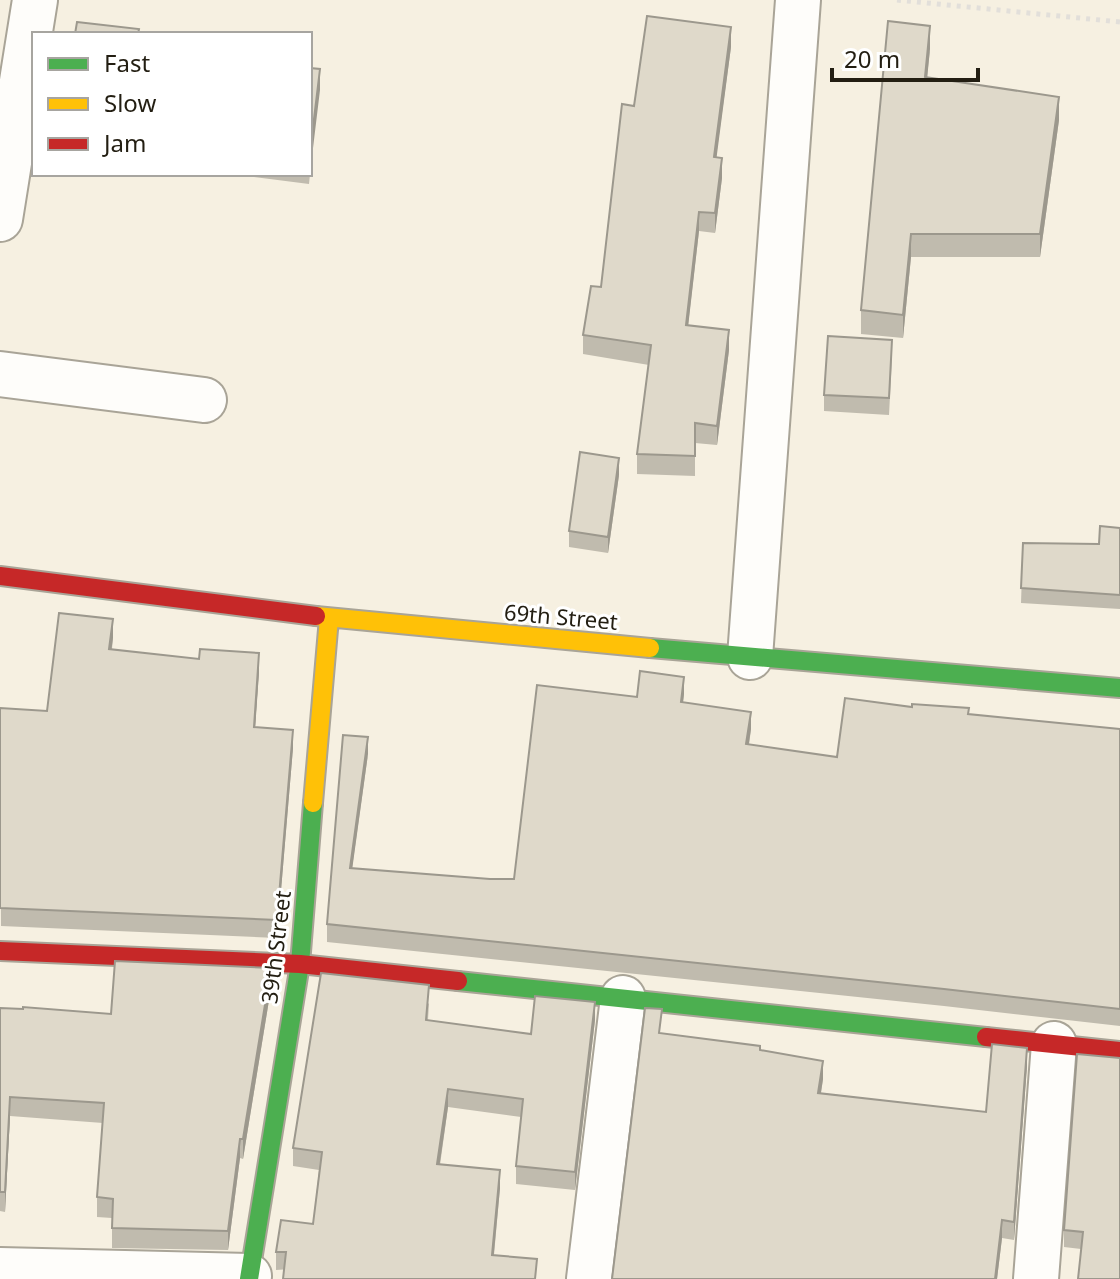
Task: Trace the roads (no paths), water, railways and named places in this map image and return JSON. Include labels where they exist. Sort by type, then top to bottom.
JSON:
[{"type":"street","points":[[0,219],[35,0]]},
{"type":"street","points":[[750,657],[798,0]]},
{"type":"street","points":[[0,374],[204,400]]},
{"type":"street","name":"69th Street","points":[[0,576],[329,618],[1120,688]]},
{"type":"street","name":"39th Street","points":[[249,1278],[300,964],[329,618]]},
{"type":"street","points":[[0,951],[300,964],[1120,1051]]},
{"type":"street","points":[[589,1279],[623,998]]},
{"type":"street","points":[[1036,1279],[1054,1044]]},
{"type":"street","points":[[0,1270],[249,1278]]}]
